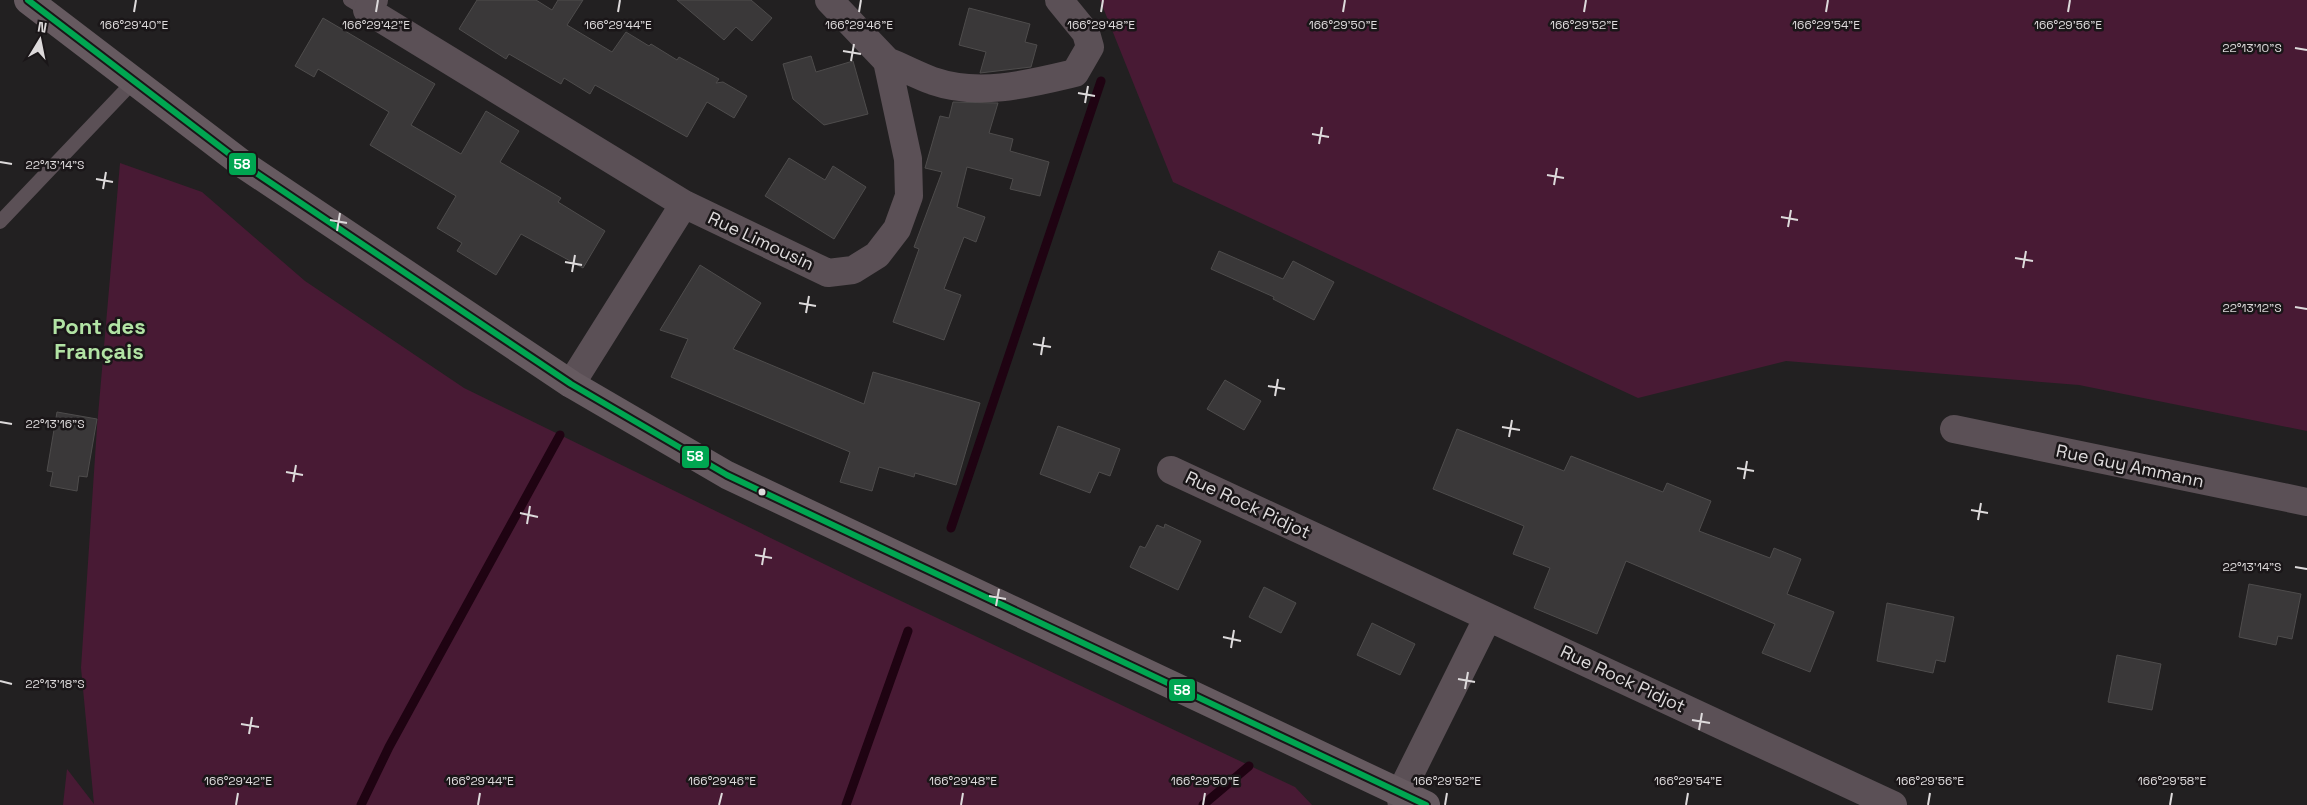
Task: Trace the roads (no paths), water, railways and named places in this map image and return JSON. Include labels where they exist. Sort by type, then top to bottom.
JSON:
[{"type":"main road","points":[[7,0],[135,80]]},
{"type":"main road","points":[[28,0],[244,165],[571,384],[727,475],[1401,799],[1426,805]]},
{"type":"street","points":[[829,0],[887,61],[935,82],[972,89],[1012,87],[1075,73],[1090,47],[1086,33],[1060,0]]},
{"type":"street","name":"Rue Limousin","points":[[364,3],[684,204],[828,273],[852,270],[877,255],[897,229],[909,196],[908,159],[887,61]]},
{"type":"street","points":[[571,384],[684,204]]},
{"type":"street","name":"Rue Guy Ammann","points":[[1954,429],[2307,502]]},
{"type":"street","name":"Rue Rock Pidjot","points":[[1171,470],[1893,805]]},
{"type":"street","points":[[1401,799],[1488,617]]},
{"type":"lane","points":[[0,222],[135,80]]},
{"type":"waterway","points":[[951,528],[1101,81]]},
{"type":"waterway","points":[[361,805],[389,747],[560,435]]},
{"type":"waterway","points":[[846,805],[908,631]]},
{"type":"waterway","points":[[1203,805],[1249,766]]},
{"type":"district","name":"Pont des Français","points":[[99,338]]}]
